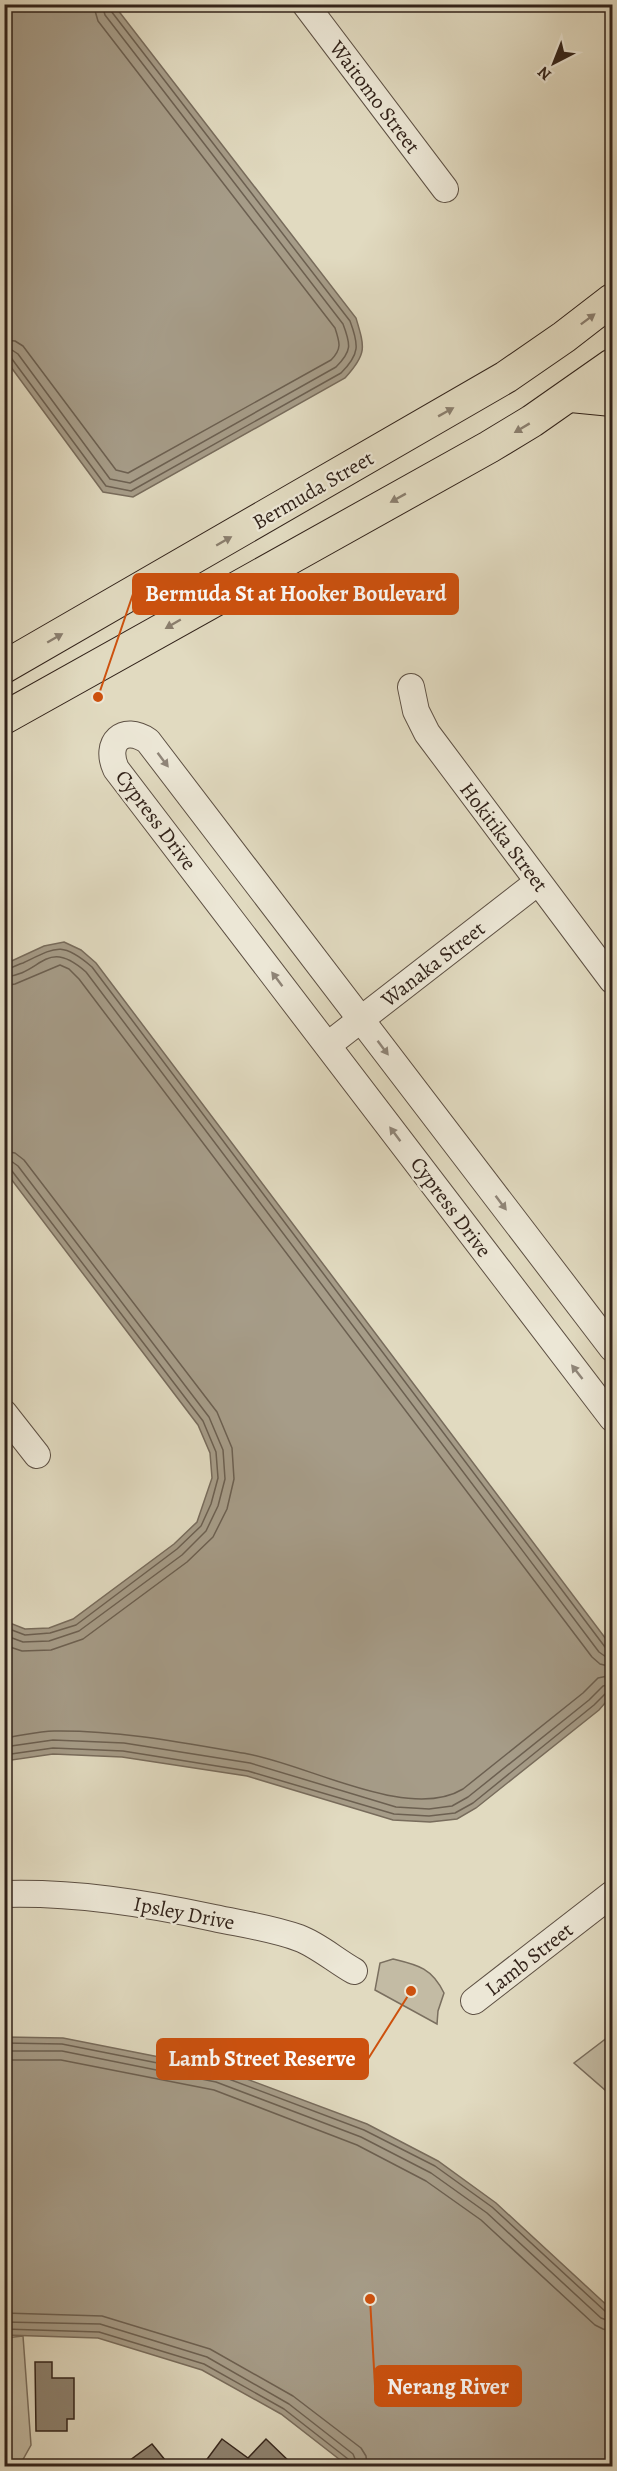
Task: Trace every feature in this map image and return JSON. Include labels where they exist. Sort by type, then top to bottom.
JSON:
[{"type":"main road","name":"Bermuda Street","points":[[4,667],[506,377],[564,338],[612,300]]},
{"type":"main road","points":[[4,718],[449,470],[571,396],[612,365]]},
{"type":"main road","points":[[571,396],[612,400]]},
{"type":"street","name":"Waitomo Street","points":[[305,4],[445,189]]},
{"type":"street","name":"Hokitika Street","points":[[411,687],[416,711],[426,733],[612,980]]},
{"type":"street","name":"Cypress Drive","points":[[612,1348],[148,741],[139,734],[126,734],[117,739],[112,749],[111,759],[116,769],[612,1418]]},
{"type":"street","name":"Wanaka Street","points":[[328,1045],[538,882]]},
{"type":"street","points":[[4,1413],[37,1455]]},
{"type":"street","name":"Ipsley Drive","points":[[4,1894],[34,1893],[94,1898],[159,1906],[236,1922],[300,1938],[354,1971]]},
{"type":"street","name":"Lamb Street","points":[[474,2001],[612,1894]]},
{"type":"shaded area","points":[[393,1959],[423,1969],[439,1985],[444,1993],[438,2011],[437,2024],[375,1990],[380,1963]]},
{"type":"shaded area","points":[[612,2034],[612,2096],[574,2063]]},
{"type":"shaded area","points":[[23,2336],[31,2445],[21,2463],[5,2462],[5,2338]]},
{"type":"water","points":[[5,4],[114,5],[356,318],[359,328],[362,344],[361,356],[345,378],[133,497],[103,492],[5,359]]},
{"type":"water","points":[[64,942],[81,950],[96,963],[612,1647],[612,1695],[599,1710],[476,1808],[457,1819],[430,1822],[393,1820],[247,1776],[122,1757],[53,1754],[5,1761],[5,1621],[25,1629],[49,1628],[73,1619],[174,1544],[197,1522],[212,1478],[210,1453],[198,1425],[5,1171],[5,964],[44,946]]},
{"type":"water","points":[[5,2037],[63,2038],[220,2069],[367,2124],[438,2161],[496,2203],[612,2310],[612,2466],[348,2466],[281,2414],[202,2370],[98,2338],[5,2335]]},
{"type":"building","points":[[35,2362],[52,2362],[52,2378],[74,2378],[74,2419],[67,2419],[67,2431],[36,2431]]},
{"type":"building","points":[[222,2439],[248,2458],[266,2439],[294,2466],[202,2466]]},
{"type":"building","points":[[152,2444],[170,2466],[122,2466]]},
{"type":"place","name":"Bermuda St at Hooker Boulevard","points":[[98,697]]},
{"type":"place","name":"Lamb Street Reserve","points":[[411,1991]]},
{"type":"place","name":"Nerang River","points":[[370,2299]]}]
